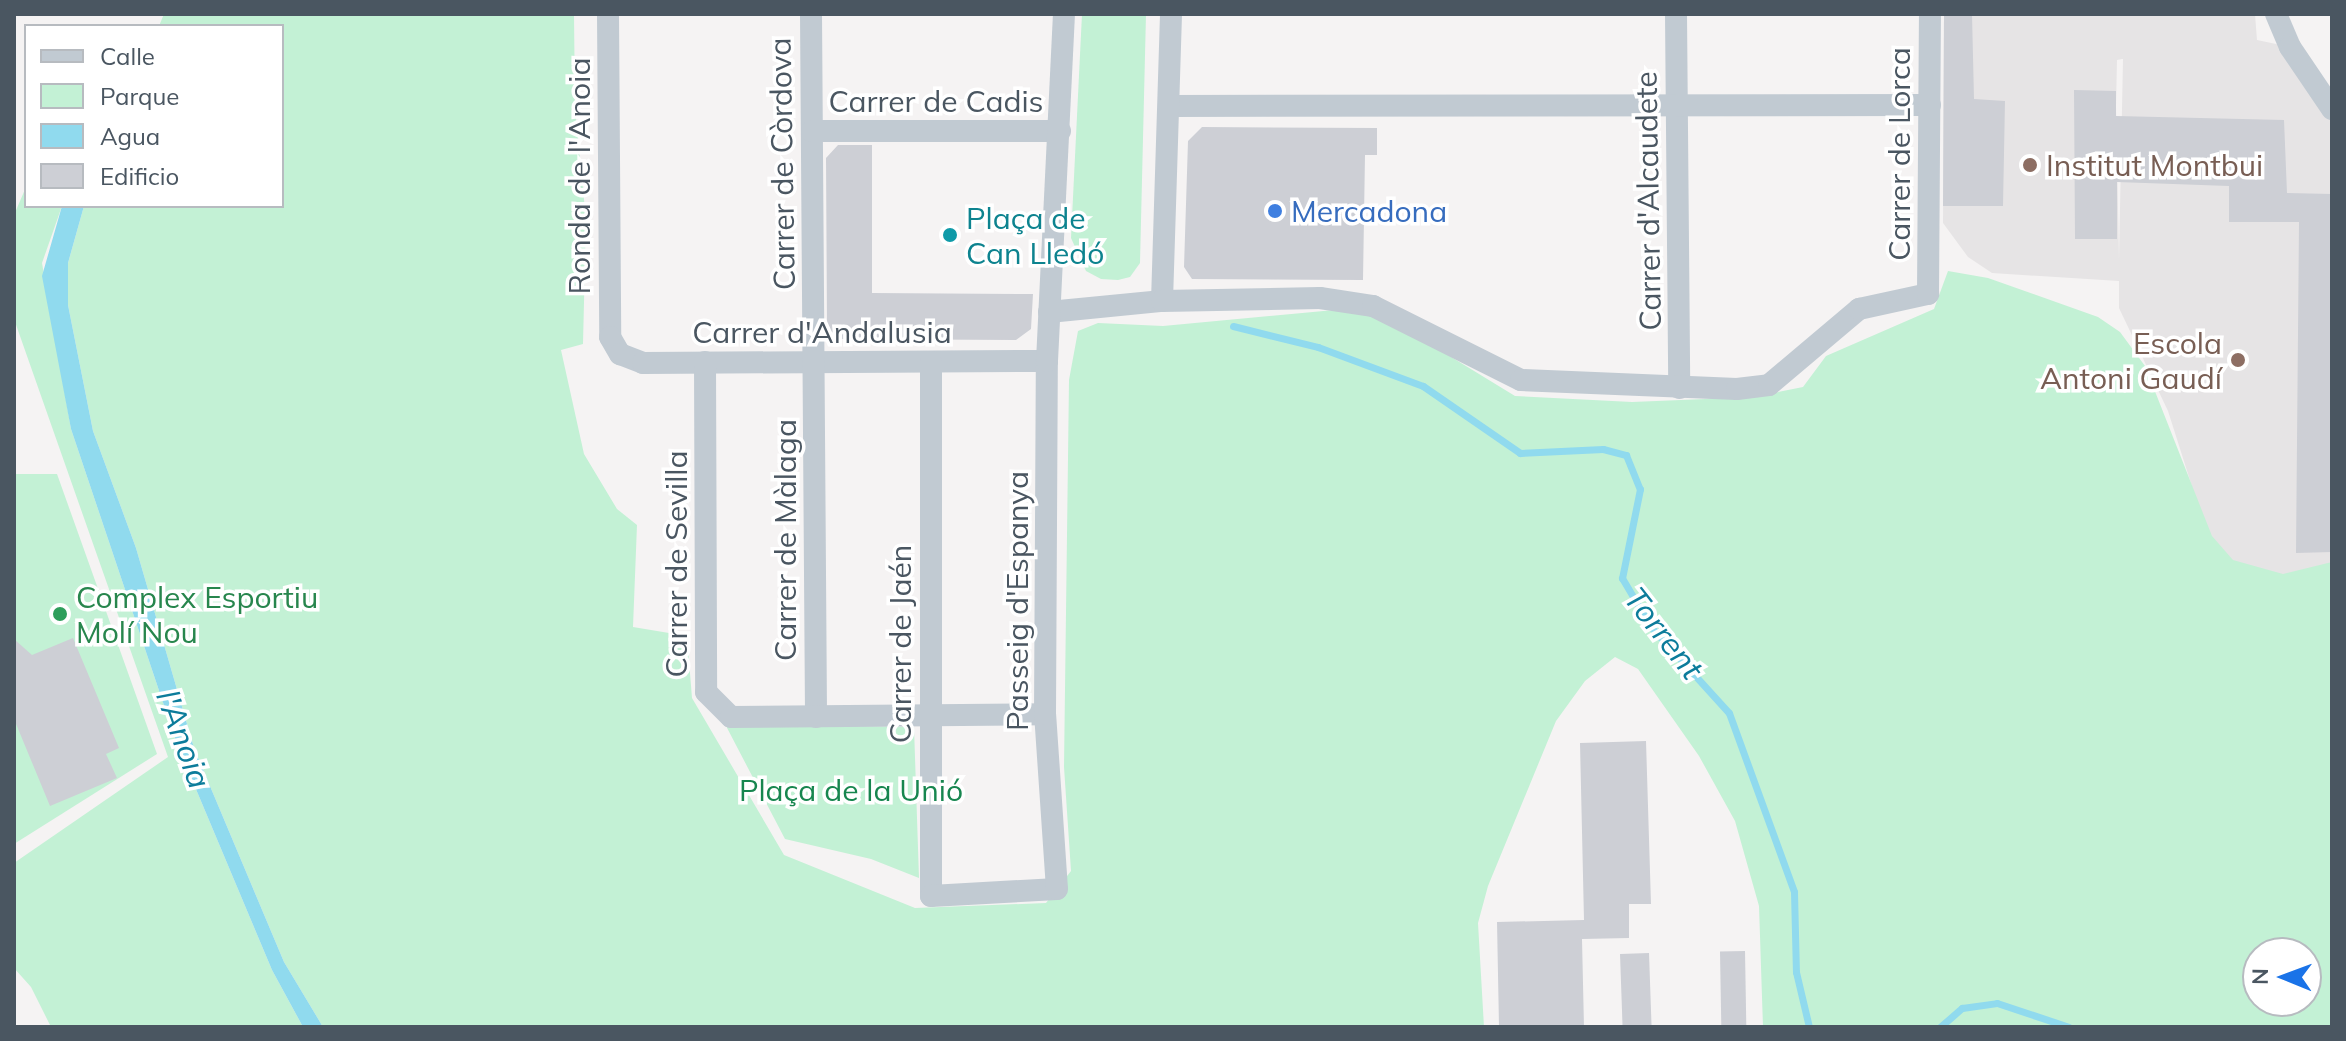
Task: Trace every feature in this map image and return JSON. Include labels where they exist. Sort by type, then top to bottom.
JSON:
[{"type":"street","name":"Ronda de l'Anoia","points":[[608,14],[610,337]]},
{"type":"street","name":"Carrer de Còrdova","points":[[811,14],[815,362]]},
{"type":"street","name":"Passeig d'Espanya","points":[[1057,889],[1045,714],[1047,361],[1064,14]]},
{"type":"street","points":[[1162,301],[1171,14]]},
{"type":"street","name":"Carrer d'Alcaudete","points":[[1676,14],[1679,388]]},
{"type":"street","name":"Carrer de Lorca","points":[[1679,388],[1769,385],[1859,309],[1928,294],[1930,14]]},
{"type":"street","points":[[2276,14],[2290,47],[2332,109]]},
{"type":"street","points":[[1169,106],[1676,109],[1930,105]]},
{"type":"street","name":"Carrer de Cadis","points":[[812,131],[1060,131]]},
{"type":"street","points":[[1049,312],[1162,301],[1320,298],[1373,306],[1521,380],[1679,388]]},
{"type":"street","name":"Carrer d'Andalusia","points":[[610,337],[620,354],[643,363],[1047,361]]},
{"type":"street","name":"Carrer de Sevilla","points":[[705,362],[706,692],[731,717],[1045,714]]},
{"type":"street","name":"Carrer de Màlaga","points":[[815,362],[816,717]]},
{"type":"street","name":"Carrer de Jaén","points":[[931,362],[931,896],[1057,889]]},
{"type":"shaded area","name":"Escola Antoni Gaudí","points":[[1944,14],[2255,14],[2257,40],[2290,47],[2332,109],[2332,579],[2324,588],[2216,562],[2168,411],[2119,308],[2119,281],[1992,273],[1968,257],[1943,223]],"holes":[[[2123,59],[2119,259],[2116,106],[2117,60]]]},
{"type":"green space","points":[[164,14],[574,14],[575,108],[586,220],[583,344],[561,350],[584,454],[617,509],[637,525],[633,627],[687,636],[692,698],[784,855],[915,908],[1046,903],[1071,871],[1064,767],[1069,380],[1078,331],[1098,323],[1163,326],[1345,309],[1389,319],[1515,396],[1632,402],[1754,397],[1803,387],[1826,356],[1934,309],[1948,271],[1988,278],[2098,317],[2120,332],[2145,366],[2212,536],[2233,560],[2283,574],[2332,562],[2332,1027],[1763,1027],[1759,906],[1735,821],[1699,756],[1638,669],[1615,657],[1585,681],[1556,721],[1488,886],[1478,923],[1484,1027],[323,1027],[284,962],[194,748],[136,548],[93,431],[68,305],[68,263],[83,208],[284,208],[284,24],[160,24]]},
{"type":"green space","points":[[1082,14],[1146,14],[1140,263],[1130,277],[1118,280],[1101,279],[1086,271],[1071,238]]},
{"type":"green space","points":[[24,192],[24,208],[61,208],[42,263],[71,429],[177,744],[272,970],[303,1027],[51,1027],[31,987],[14,968],[14,863],[168,757],[14,319],[14,215]]},
{"type":"green space","name":"Complex Esportiu Molí Nou","points":[[14,474],[57,474],[157,754],[14,844]]},
{"type":"green space","name":"Plaça de la Unió","points":[[725,724],[914,727],[919,878],[871,859],[785,839]]},
{"type":"water","name":"l'Anoia","points":[[61,208],[83,208],[68,263],[68,305],[93,431],[136,548],[194,748],[284,962],[323,1027],[303,1027],[272,970],[177,744],[71,429],[42,276]]},
{"type":"building","points":[[1944,14],[1972,14],[1974,99],[2005,101],[2003,206],[1943,206]]},
{"type":"building","points":[[2074,90],[2116,91],[2116,116],[2284,120],[2287,193],[2332,194],[2332,552],[2296,553],[2299,222],[2229,222],[2229,186],[2117,182],[2117,239],[2075,239]]},
{"type":"building","name":"Mercadona","points":[[1202,127],[1377,128],[1377,155],[1365,155],[1363,280],[1192,279],[1184,267],[1188,141]]},
{"type":"building","points":[[838,145],[872,145],[872,293],[1033,294],[1031,329],[1016,340],[838,339],[827,327],[826,158]]},
{"type":"building","points":[[73,638],[119,748],[106,754],[117,778],[50,806],[14,719],[14,639],[32,655]]},
{"type":"building","points":[[1646,741],[1651,904],[1629,904],[1629,938],[1582,939],[1584,1027],[1499,1027],[1497,922],[1584,920],[1580,743]]},
{"type":"building","points":[[1720,951],[1745,951],[1746,1026],[1721,1026]]},
{"type":"building","points":[[1649,953],[1652,1027],[1623,1027],[1620,954]]},
{"type":"waterway","name":"Torrent","points":[[1233,326],[1318,347],[1423,386],[1520,453],[1603,449],[1626,455],[1640,489],[1622,578],[1651,627],[1729,713],[1794,892],[1796,972],[1809,1027]]},
{"type":"waterway","name":"Torrent","points":[[1940,1027],[1962,1008],[1997,1003],[2069,1027]]},
{"type":"place","name":"Institut Montbui","points":[[2030,165]]},
{"type":"place","name":"Mercadona","points":[[1275,211]]},
{"type":"place","name":"Plaça de Can Lledó","points":[[950,235]]},
{"type":"place","name":"Escola Antoni Gaudí","points":[[2238,360]]},
{"type":"place","name":"Complex Esportiu Molí Nou","points":[[60,614]]}]
